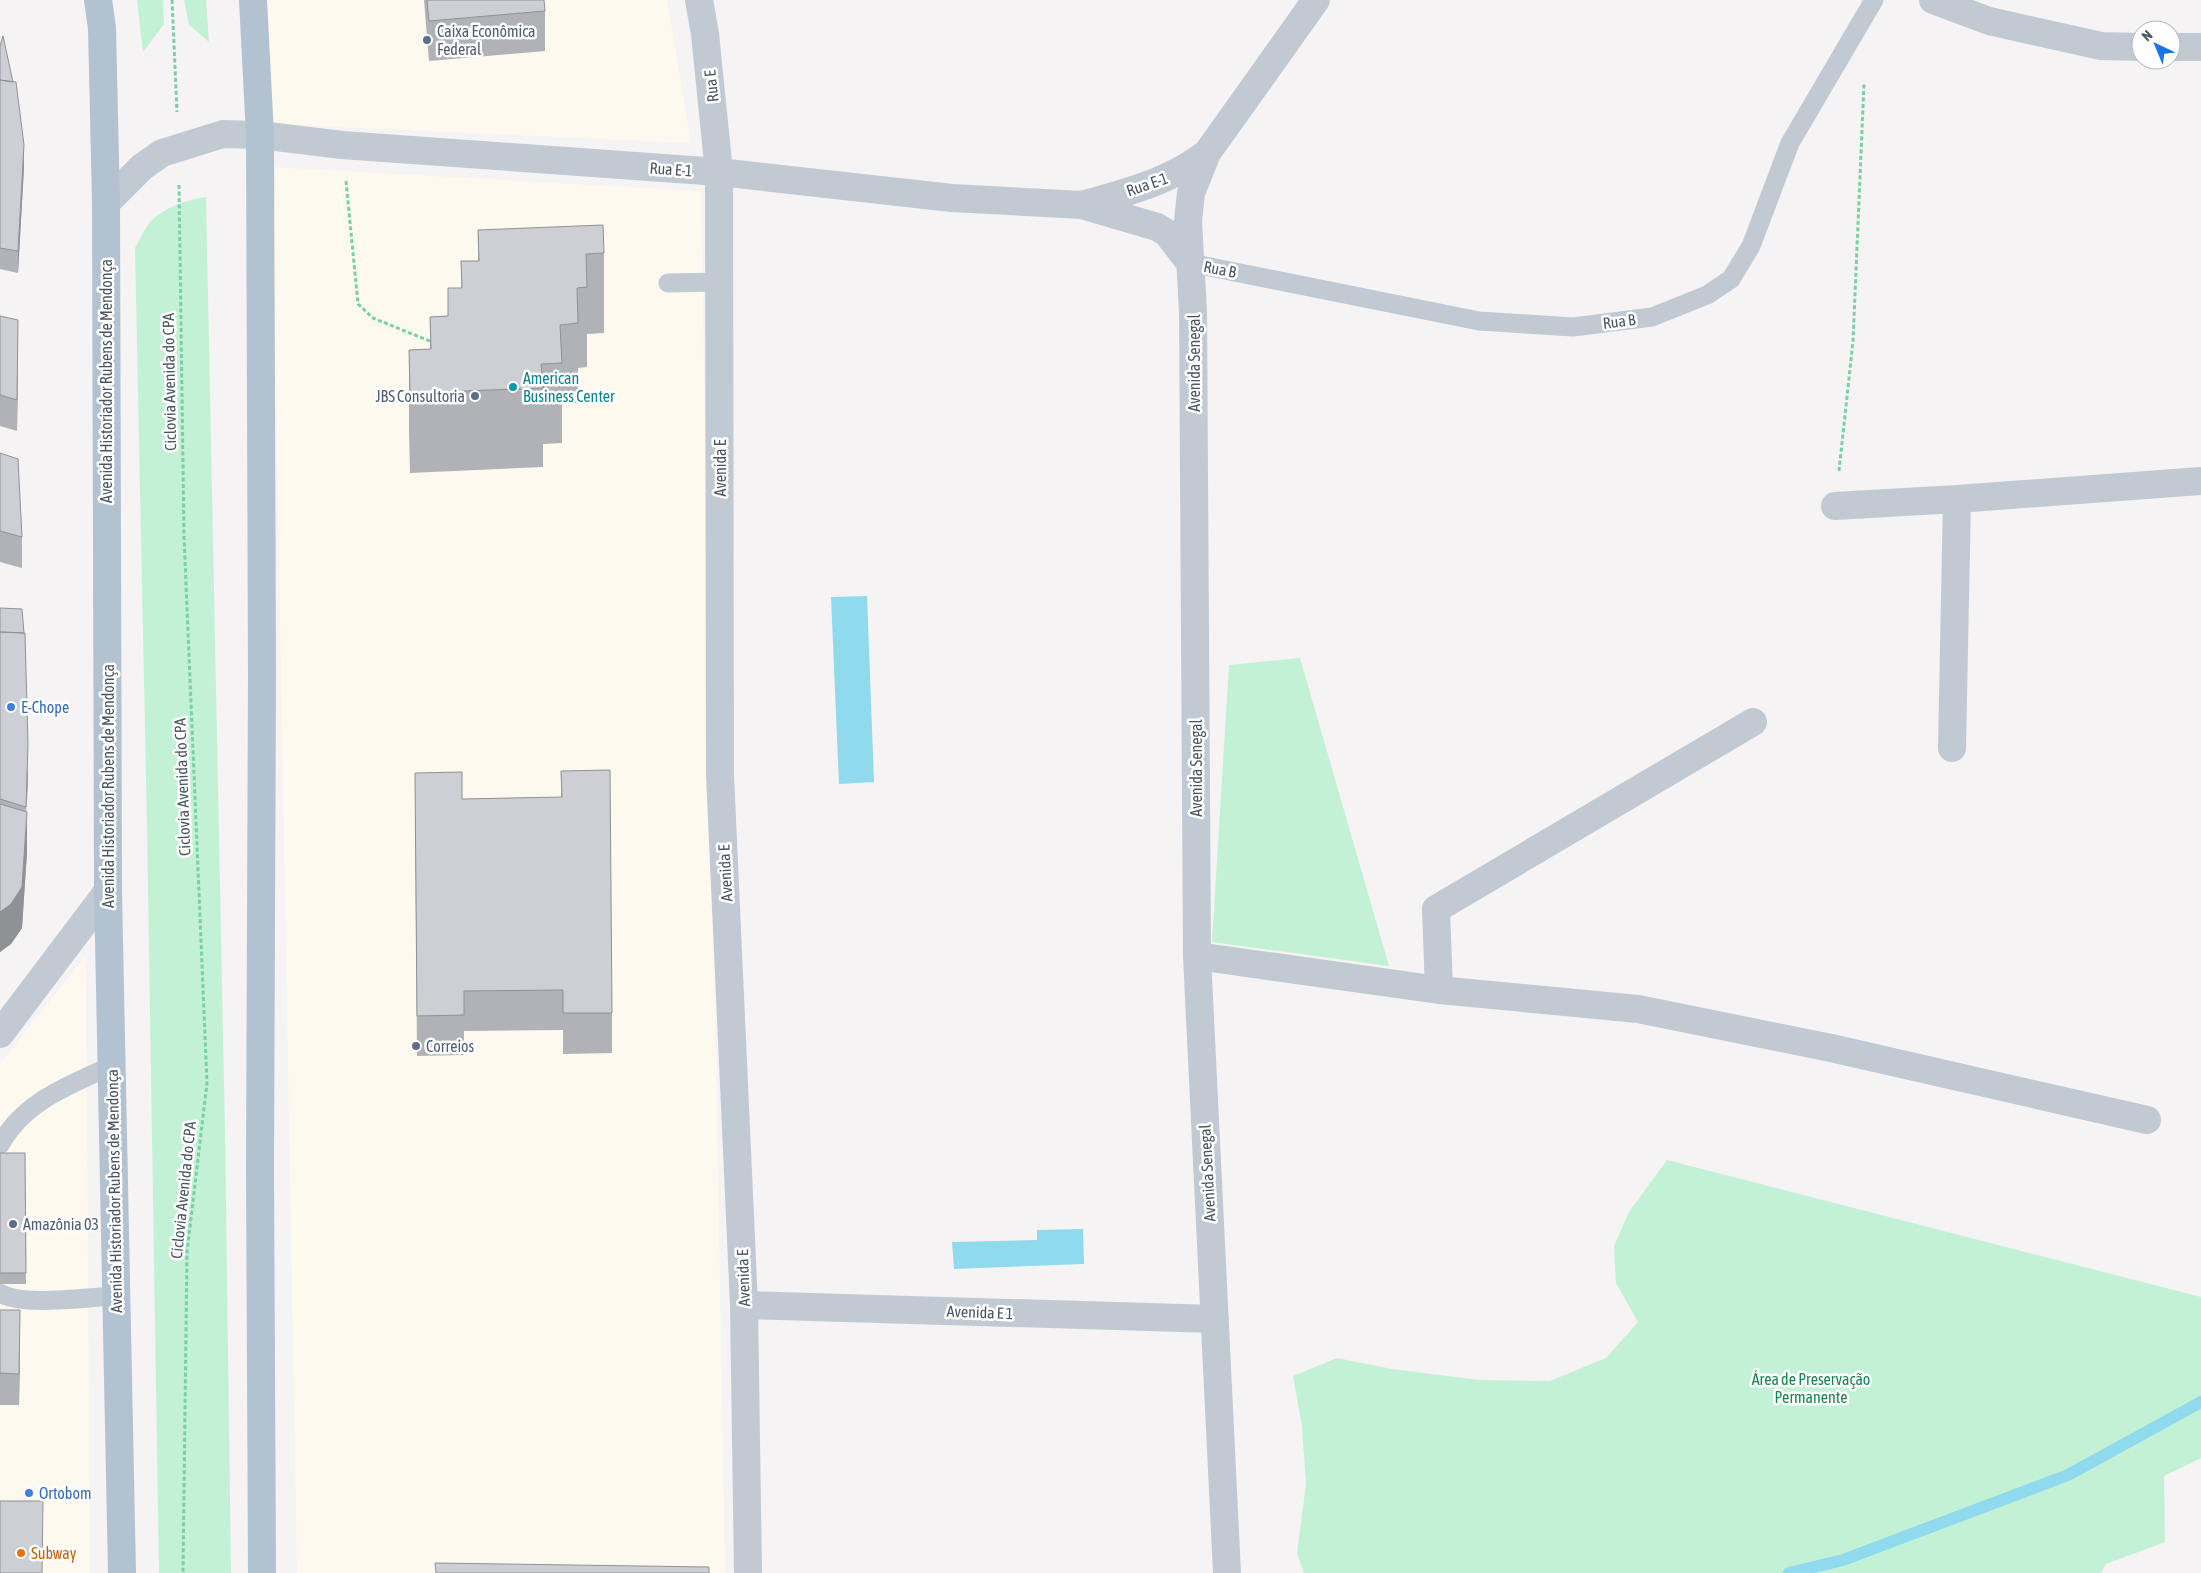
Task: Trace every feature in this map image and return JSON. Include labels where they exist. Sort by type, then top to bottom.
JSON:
[{"type":"main road","name":"Avenida Historiador Rubens de Mendonça","points":[[98,0],[102,28],[106,203],[108,891],[122,1573]]},
{"type":"main road","points":[[253,0],[260,135],[262,1573]]},
{"type":"street","name":"Rua E","points":[[699,0],[705,34],[720,172]]},
{"type":"street","name":"Avenida Senegal","points":[[1227,1573],[1197,956],[1194,322],[1190,263],[1189,203],[1195,179],[1207,153],[1316,0]]},
{"type":"street","points":[[1933,0],[1989,21],[2101,46],[2131,47]]},
{"type":"street","points":[[2181,47],[2201,48]]},
{"type":"street","name":"Rua E-1","points":[[106,203],[151,159],[178,147],[223,134],[260,135],[342,145],[720,172],[952,198],[1082,204],[1157,227],[1167,233],[1190,263]]},
{"type":"street","name":"Rua E-1","points":[[1082,204],[1158,183],[1180,173],[1207,153]]},
{"type":"street","name":"Avenida E","points":[[720,172],[720,775],[744,1305],[748,1573]]},
{"type":"street","points":[[1835,506],[2201,481]]},
{"type":"street","points":[[1952,748],[1957,499]]},
{"type":"street","points":[[1439,990],[1436,909],[1753,722]]},
{"type":"street","points":[[0,1034],[108,891]]},
{"type":"street","points":[[1197,956],[1439,990],[1638,1009],[1831,1048],[2147,1120]]},
{"type":"street","name":"Avenida E 1","points":[[744,1305],[1215,1319]]},
{"type":"lane","name":"Rua B","points":[[1190,263],[1479,321],[1574,328],[1652,317],[1707,295],[1731,279],[1752,246],[1790,143],[1874,0]]},
{"type":"lane","points":[[668,283],[720,282]]},
{"type":"lane","points":[[0,1145],[16,1123],[42,1100],[58,1090],[111,1066]]},
{"type":"lane","points":[[0,1293],[8,1298],[25,1300],[116,1296]]},
{"type":"path","name":"Ciclovia Avenida do CPA","points":[[172,0],[176,53],[184,536],[207,1083],[187,1252],[183,1573]]},
{"type":"path","points":[[1835,506],[1853,340],[1864,82]]},
{"type":"path","points":[[342,145],[358,304],[373,318],[435,342]]},
{"type":"shaded area","points":[[258,0],[667,0],[691,143],[270,124]]},
{"type":"shaded area","points":[[272,167],[701,191],[725,1573],[297,1573]]},
{"type":"shaded area","points":[[86,955],[90,1573],[0,1573],[0,1064]]},
{"type":"green space","points":[[137,0],[163,0],[164,24],[143,52]]},
{"type":"green space","points":[[184,0],[206,0],[209,42],[189,25]]},
{"type":"green space","points":[[206,197],[225,1131],[231,1573],[159,1573],[147,826],[135,248],[151,221],[157,216],[177,205]]},
{"type":"green space","points":[[1300,658],[1389,966],[1212,942],[1229,665]]},
{"type":"green space","name":"Área de Preservação Permanente","points":[[1667,1160],[2201,1297],[2201,1458],[2164,1476],[2165,1542],[2106,1564],[2101,1573],[1304,1573],[1297,1553],[1306,1484],[1302,1426],[1293,1376],[1337,1358],[1392,1369],[1479,1380],[1550,1381],[1606,1358],[1638,1322],[1616,1283],[1614,1246],[1629,1212]]},
{"type":"water","points":[[867,596],[874,782],[839,784],[831,597]]},
{"type":"water","points":[[1083,1229],[1084,1264],[954,1269],[952,1242],[1037,1240],[1037,1230]]},
{"type":"building","points":[[427,0],[544,0],[545,11],[429,21]]},
{"type":"building","points":[[3,36],[13,82],[0,80],[0,46]]},
{"type":"building","points":[[0,80],[16,82],[24,145],[18,251],[0,248]]},
{"type":"building","points":[[603,225],[604,253],[586,254],[587,287],[577,288],[578,323],[560,325],[562,363],[541,364],[543,388],[410,393],[409,350],[431,349],[430,317],[448,316],[448,288],[462,288],[461,261],[479,261],[478,230]]},
{"type":"building","points":[[0,316],[18,320],[17,400],[0,395]]},
{"type":"building","points":[[0,453],[18,459],[22,537],[0,531]]},
{"type":"building","points":[[0,608],[22,609],[24,633],[0,632]]},
{"type":"building","points":[[0,632],[25,633],[28,745],[26,807],[0,799]]},
{"type":"building","points":[[610,770],[612,1013],[563,1013],[563,990],[464,991],[464,1015],[417,1016],[415,773],[462,772],[462,799],[562,797],[561,771]]},
{"type":"building","points":[[0,804],[27,812],[22,887],[11,904],[0,912]]},
{"type":"building","name":"Amazônia 03","points":[[0,1153],[25,1153],[26,1273],[0,1273]]},
{"type":"building","points":[[0,1310],[20,1310],[19,1374],[0,1373]]},
{"type":"building","points":[[0,1501],[43,1501],[42,1573],[0,1573]]},
{"type":"building","points":[[435,1563],[709,1567],[709,1573],[436,1573]]},
{"type":"waterway","points":[[1789,1573],[1843,1560],[2068,1475],[2201,1402]]},
{"type":"place","name":"Caixa Econômica Federal","points":[[427,40]]},
{"type":"place","name":"American Business Center","points":[[513,387]]},
{"type":"place","name":"JBS Consultoria","points":[[475,396]]},
{"type":"place","name":"E-Chope","points":[[11,707]]},
{"type":"place","name":"Correios","points":[[416,1046]]},
{"type":"place","name":"Amazônia 03","points":[[13,1224]]},
{"type":"place","name":"Ortobom","points":[[29,1493]]},
{"type":"place","name":"Subway","points":[[21,1553]]}]
